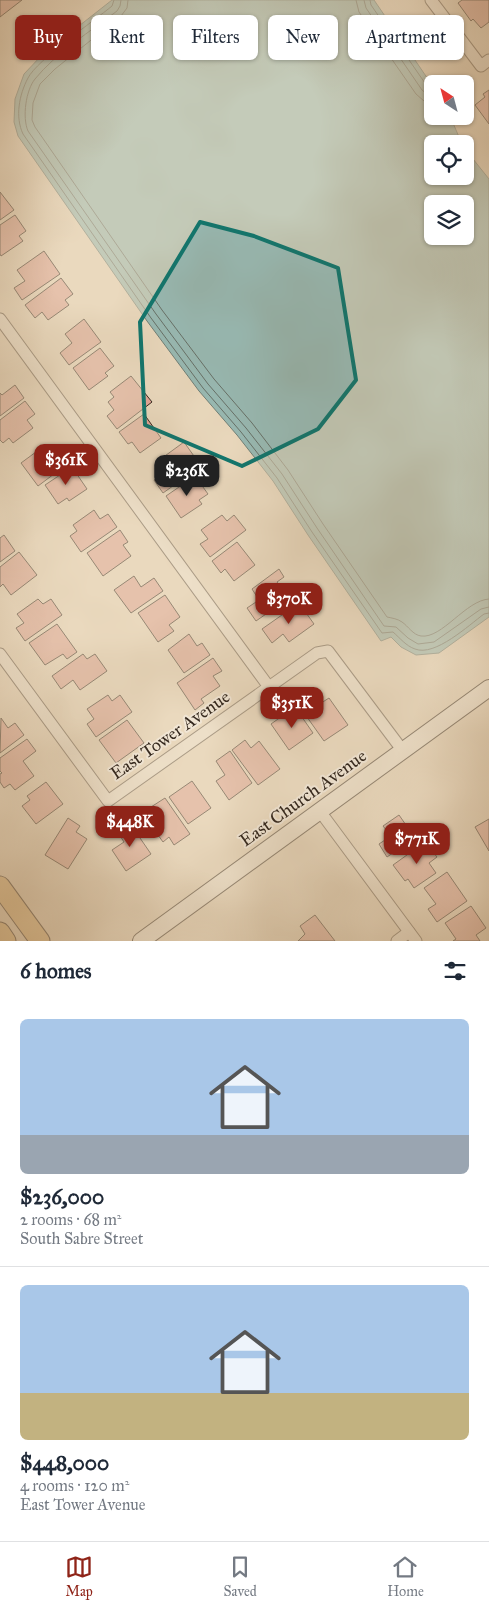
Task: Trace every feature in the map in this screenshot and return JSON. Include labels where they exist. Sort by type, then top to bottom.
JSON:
[{"type":"main road","points":[[0,886],[40,941]]},
{"type":"main road","points":[[0,932],[6,941]]},
{"type":"street","points":[[431,0],[485,63]]},
{"type":"street","points":[[0,319],[269,687]]},
{"type":"street","name":"East Tower Avenue","points":[[0,654],[108,801],[317,653],[328,651],[403,751]]},
{"type":"street","name":"East Church Avenue","points":[[141,941],[489,688]]},
{"type":"street","points":[[319,810],[413,937],[397,941]]},
{"type":"highlighted area","points":[[200,222],[254,236],[338,268],[356,380],[318,429],[242,466],[145,425],[140,322]]},
{"type":"water","points":[[112,0],[374,0],[384,15],[348,15],[348,60],[415,60],[425,75],[424,125],[454,125],[458,135],[424,135],[424,185],[474,185],[474,160],[489,179],[489,617],[439,653],[416,655],[401,647],[391,637],[381,641],[273,481],[199,391],[147,321],[18,136],[14,122],[15,99],[24,74],[37,60],[81,60],[81,24],[91,16],[91,60],[163,60],[163,15],[93,15]]},
{"type":"building","points":[[0,0],[22,0],[0,17]]},
{"type":"building","points":[[462,0],[489,0],[489,22],[481,28],[473,19],[471,21],[458,3]]},
{"type":"building","points":[[489,90],[489,124],[475,105],[485,97],[483,94]]},
{"type":"building","points":[[0,192],[14,210],[0,220]]},
{"type":"building","points":[[15,215],[26,231],[19,236],[23,241],[1,256],[0,225]]},
{"type":"building","points":[[44,251],[60,274],[22,300],[14,288],[25,281],[17,270]]},
{"type":"building","points":[[61,278],[73,294],[65,300],[69,305],[48,320],[42,312],[35,318],[25,305]]},
{"type":"building","points":[[84,319],[101,342],[69,365],[60,353],[72,343],[65,334]]},
{"type":"building","points":[[100,348],[114,366],[105,373],[108,376],[89,390],[73,368]]},
{"type":"building","points":[[131,376],[152,402],[117,429],[107,416],[114,410],[108,402],[114,397],[110,392]]},
{"type":"building","points":[[15,385],[24,398],[0,416],[0,393],[2,395]]},
{"type":"building","points":[[25,401],[35,414],[27,420],[33,428],[13,443],[9,438],[3,443],[0,440],[0,420]]},
{"type":"building","points":[[144,414],[161,438],[140,453],[132,442],[128,444],[119,432]]},
{"type":"building","points":[[184,442],[201,466],[163,493],[154,480],[166,472],[158,461]]},
{"type":"building","points":[[40,449],[48,459],[60,450],[70,462],[38,486],[21,463]]},
{"type":"building","points":[[72,467],[87,489],[69,501],[67,498],[58,504],[45,485]]},
{"type":"building","points":[[195,476],[208,494],[199,500],[202,504],[181,518],[166,496]]},
{"type":"building","points":[[94,510],[100,519],[108,514],[117,527],[81,552],[70,536],[77,531],[73,525]]},
{"type":"building","points":[[222,515],[227,521],[234,515],[246,530],[210,557],[200,544],[208,539],[201,530]]},
{"type":"building","points":[[120,530],[128,542],[123,545],[131,556],[103,576],[87,553]]},
{"type":"building","points":[[4,535],[15,551],[0,562],[0,538]]},
{"type":"building","points":[[237,542],[255,565],[234,581],[225,569],[221,573],[212,561]]},
{"type":"building","points":[[19,552],[37,575],[11,595],[3,584],[0,587],[0,567]]},
{"type":"building","points":[[279,569],[284,577],[277,582],[289,598],[256,621],[247,608],[259,600],[252,589]]},
{"type":"building","points":[[134,576],[141,587],[154,578],[163,591],[131,613],[114,590]]},
{"type":"building","points":[[165,595],[180,617],[169,625],[174,631],[158,642],[138,613]]},
{"type":"building","points":[[38,599],[43,604],[51,599],[62,615],[25,641],[16,628],[24,623],[17,614]]},
{"type":"building","points":[[299,603],[314,624],[289,642],[283,634],[272,643],[262,629]]},
{"type":"building","points":[[57,624],[77,652],[67,659],[63,654],[45,665],[29,643]]},
{"type":"building","points":[[189,634],[197,646],[202,643],[210,655],[184,673],[168,650]]},
{"type":"building","points":[[83,654],[87,659],[95,654],[107,671],[80,690],[73,680],[61,689],[52,676]]},
{"type":"building","points":[[213,658],[222,671],[213,676],[220,686],[201,699],[204,703],[195,710],[177,683]]},
{"type":"building","points":[[310,693],[318,705],[329,698],[348,725],[324,741],[297,703]]},
{"type":"building","points":[[108,695],[112,701],[120,695],[132,712],[96,737],[87,724],[94,719],[87,709]]},
{"type":"building","points":[[295,707],[313,733],[289,750],[271,724]]},
{"type":"building","points":[[1,718],[8,728],[15,723],[24,735],[0,753]]},
{"type":"building","points":[[127,720],[144,743],[116,763],[99,740]]},
{"type":"building","points":[[27,739],[36,751],[23,761],[34,776],[15,790],[10,784],[4,788],[0,782],[0,774],[2,773],[0,771],[0,758]]},
{"type":"building","points":[[245,740],[251,748],[259,741],[280,769],[258,785],[232,750]]},
{"type":"building","points":[[230,751],[252,783],[229,800],[216,781],[225,775],[216,761]]},
{"type":"building","points":[[192,781],[211,808],[188,824],[169,797]]},
{"type":"building","points":[[46,782],[63,804],[36,824],[22,806],[30,800],[27,796]]},
{"type":"building","points":[[165,798],[190,834],[174,845],[169,837],[163,842],[148,821],[157,815],[151,807]]},
{"type":"building","points":[[399,815],[415,838],[387,857],[379,844],[391,836],[383,826]]},
{"type":"building","points":[[68,818],[80,826],[76,832],[87,839],[68,869],[45,855]]},
{"type":"building","points":[[489,819],[489,851],[475,827]]},
{"type":"building","points":[[129,822],[151,854],[126,871],[112,850],[124,842],[117,831]]},
{"type":"building","points":[[425,842],[437,857],[429,863],[436,873],[414,888],[408,879],[405,881],[393,865]]},
{"type":"building","points":[[447,872],[467,901],[437,922],[428,909],[436,904],[424,888]]},
{"type":"building","points":[[471,906],[486,928],[476,935],[480,941],[453,941],[456,939],[445,923]]},
{"type":"building","points":[[315,915],[335,941],[298,941],[305,934],[300,926]]}]
